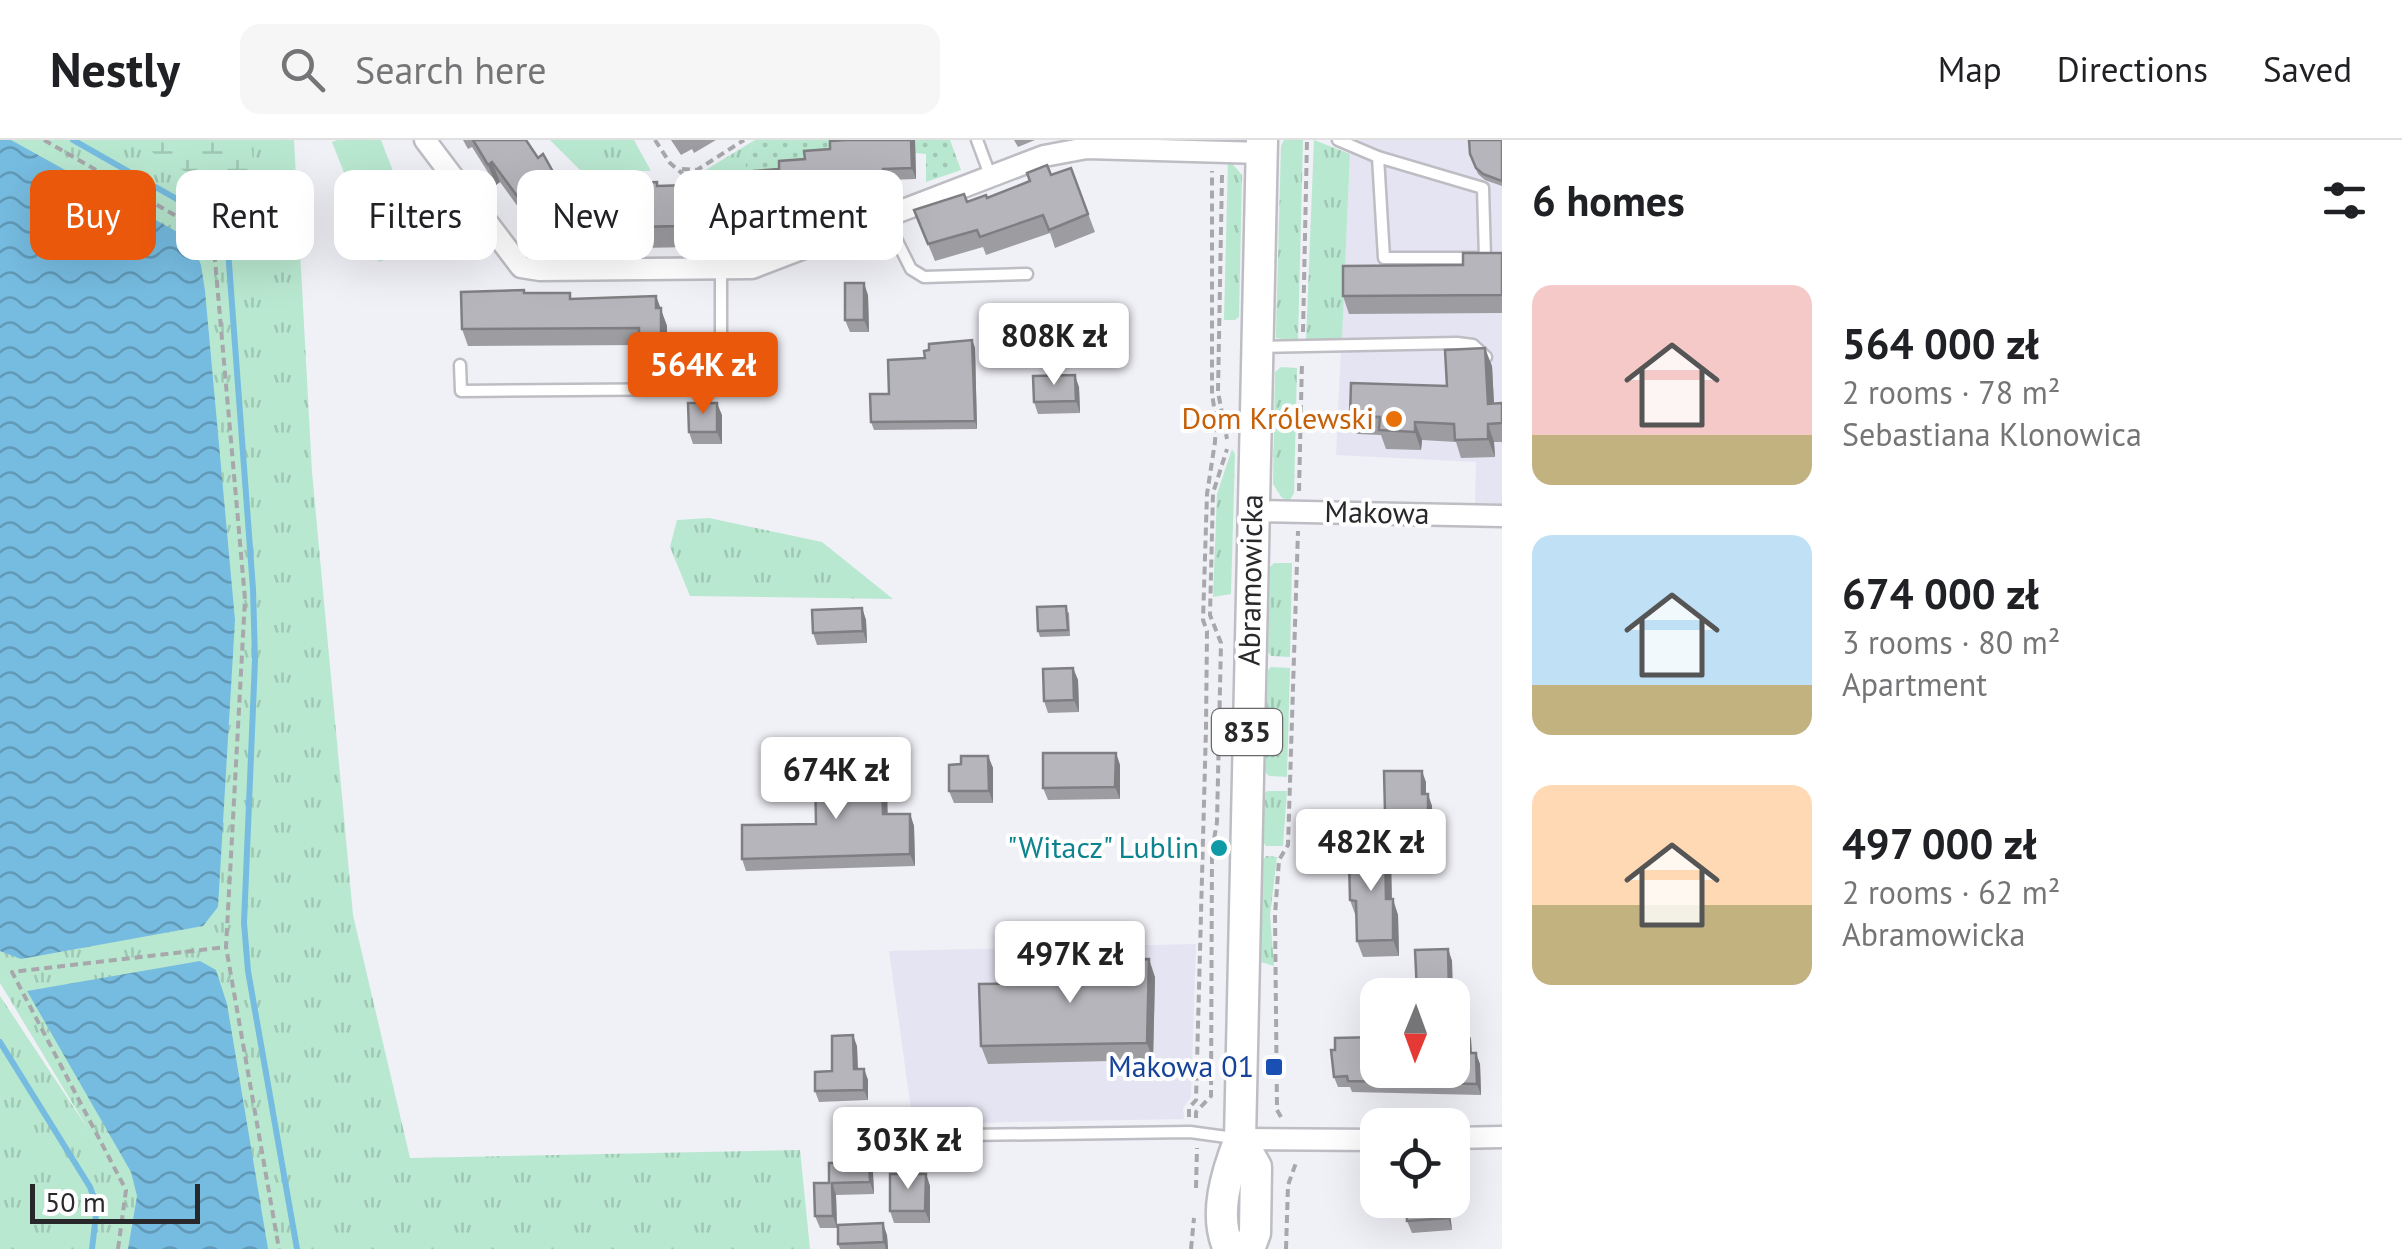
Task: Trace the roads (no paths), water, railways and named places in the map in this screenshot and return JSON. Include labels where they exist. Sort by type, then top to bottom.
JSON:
[{"type":"main road","name":"Abramowicka","points":[[1229,1249],[1223,1237],[1224,1181],[1240,1139],[1262,147]]},
{"type":"main road","name":"Abramowicka","points":[[1240,1139],[1256,1167],[1255,1233],[1249,1249]]},
{"type":"street","points":[[425,140],[522,267],[765,264],[775,260]]},
{"type":"street","points":[[903,210],[1044,156],[1087,148],[1262,147]]},
{"type":"street","name":"Makowa","points":[[1252,511],[1502,516]]},
{"type":"street","points":[[1470,1138],[1502,1137]]},
{"type":"street","points":[[1240,1139],[1360,1140]]},
{"type":"lane","points":[[977,140],[990,176]]},
{"type":"lane","points":[[1338,140],[1378,157],[1483,188],[1486,258],[1384,258],[1378,157]]},
{"type":"lane","points":[[903,252],[911,268],[924,277],[1027,274]]},
{"type":"lane","points":[[460,365],[461,391],[700,389],[714,381],[721,366],[726,265]]},
{"type":"lane","points":[[1257,348],[1456,342],[1472,345],[1487,358]]},
{"type":"lane","points":[[898,1136],[1193,1132],[1240,1139]]},
{"type":"water","points":[[0,140],[11,140],[65,170],[30,170],[30,260],[156,260],[156,220],[176,231],[176,260],[199,260],[235,620],[218,907],[203,926],[21,959],[0,951]]},
{"type":"water","points":[[200,961],[216,970],[227,1004],[268,1249],[128,1249],[137,1196],[131,1172],[27,991]]},
{"type":"waterway","points":[[73,140],[210,218],[228,250],[255,660],[244,923],[248,971],[297,1249]]},
{"type":"waterway","points":[[0,1042],[90,1187],[97,1206],[92,1249]]},
{"type":"place","name":"Dom Królewski","points":[[1394,419]]},
{"type":"place","name":"\"Witacz\" Lublin","points":[[1219,848]]},
{"type":"place","name":"Makowa 01","points":[[1274,1067]]}]
